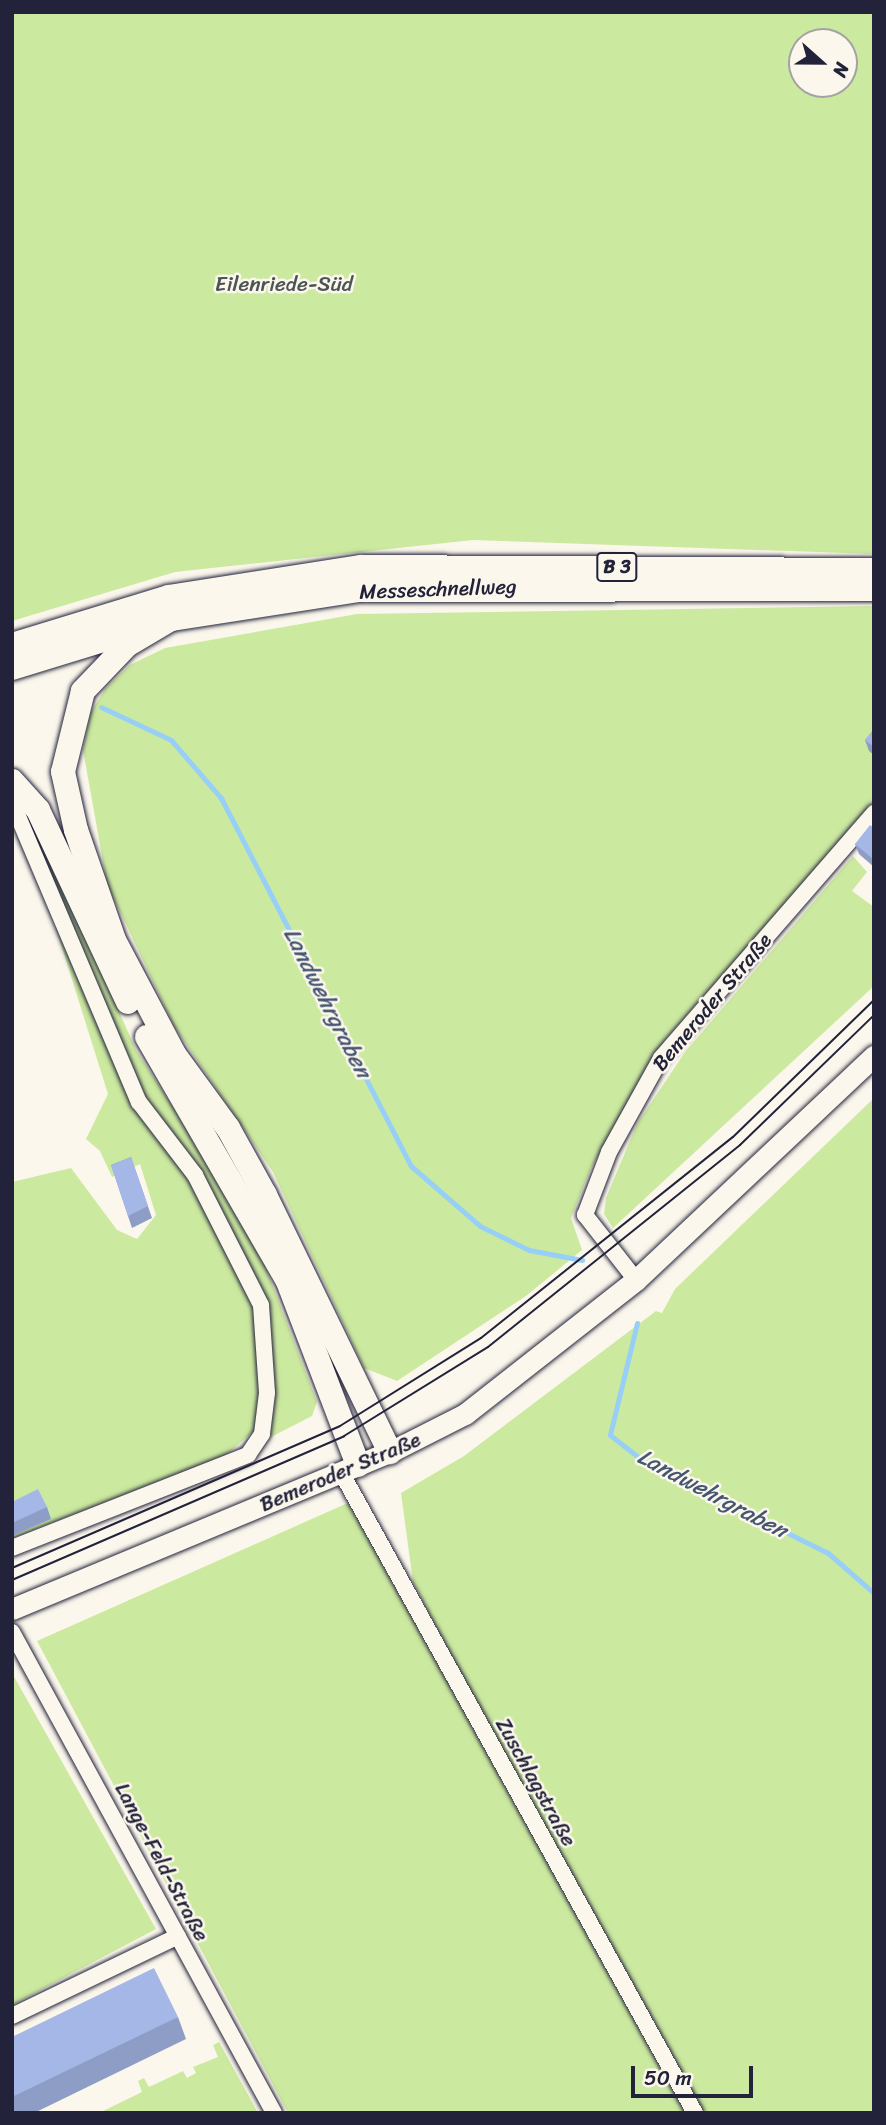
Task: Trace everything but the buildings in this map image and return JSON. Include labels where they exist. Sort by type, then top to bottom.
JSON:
[{"type":"highway","name":"Messeschnellweg","points":[[12,645],[169,597],[361,567],[874,570]]},
{"type":"highway","name":"Messeschnellweg","points":[[12,668],[171,619],[359,590],[874,589]]},
{"type":"highway","points":[[171,619],[127,645],[83,691],[63,772],[76,830],[114,940],[174,1054],[229,1128],[265,1195],[390,1452]]},
{"type":"highway","points":[[12,781],[38,810],[112,973],[288,1279],[349,1468]]},
{"type":"main road","name":"Bemeroder Straße","points":[[12,1609],[390,1452],[465,1414],[636,1280],[874,1056]]},
{"type":"street","points":[[12,802],[139,1102],[195,1175],[261,1305],[267,1393],[262,1434],[248,1455],[12,1548]]},
{"type":"street","name":"Bemeroder Straße","points":[[636,1280],[585,1215],[609,1152],[661,1058],[874,813]]},
{"type":"street","name":"Zuschlagstraße","points":[[349,1468],[695,2113]]},
{"type":"street","name":"Lange-Feld-Straße","points":[[12,1632],[274,2113]]},
{"type":"street","points":[[12,2017],[178,1936]]},
{"type":"green space","name":"Eilenriede-Süd","points":[[12,12],[874,12],[874,554],[473,540],[175,572],[12,621]]},
{"type":"green space","points":[[874,606],[874,803],[664,1041],[591,1168],[571,1218],[582,1250],[526,1296],[397,1381],[364,1368],[273,1172],[174,1026],[107,884],[83,750],[90,714],[105,689],[130,665],[165,648],[357,614]]},
{"type":"green space","points":[[20,814],[41,835],[136,1050],[250,1226],[317,1402],[312,1416],[267,1439],[258,1427],[225,1456],[12,1538],[12,1182],[71,1168],[117,1230],[137,1239],[156,1215],[140,1164],[112,1177],[100,1151],[86,1139],[108,1094]]},
{"type":"green space","points":[[853,856],[867,872],[852,891],[874,907],[874,986],[613,1228],[604,1214],[606,1198],[637,1124],[685,1052]]},
{"type":"green space","points":[[874,1098],[874,2113],[288,2113],[37,1641],[350,1502],[677,2089],[413,1582],[401,1493],[464,1456],[656,1311],[662,1313],[675,1289]]},
{"type":"green space","points":[[12,1673],[156,1929],[12,2005]]},
{"type":"green space","points":[[219,2042],[258,2113],[99,2113],[142,2092],[138,2081],[144,2078],[149,2087],[183,2071],[187,2078],[196,2073],[193,2067],[218,2057],[213,2045]]},
{"type":"waterway","name":"Landwehrgraben","points":[[101,707],[171,740],[221,798],[411,1166],[480,1226],[529,1250],[582,1260]]},
{"type":"waterway","name":"Landwehrgraben","points":[[637,1323],[610,1435],[646,1463],[828,1553],[874,1593]]},
{"type":"tram line","points":[[12,1568],[340,1426],[481,1338],[733,1137],[874,1000]]},
{"type":"tram line","points":[[12,1580],[344,1436],[488,1347],[740,1145],[874,1015]]}]
